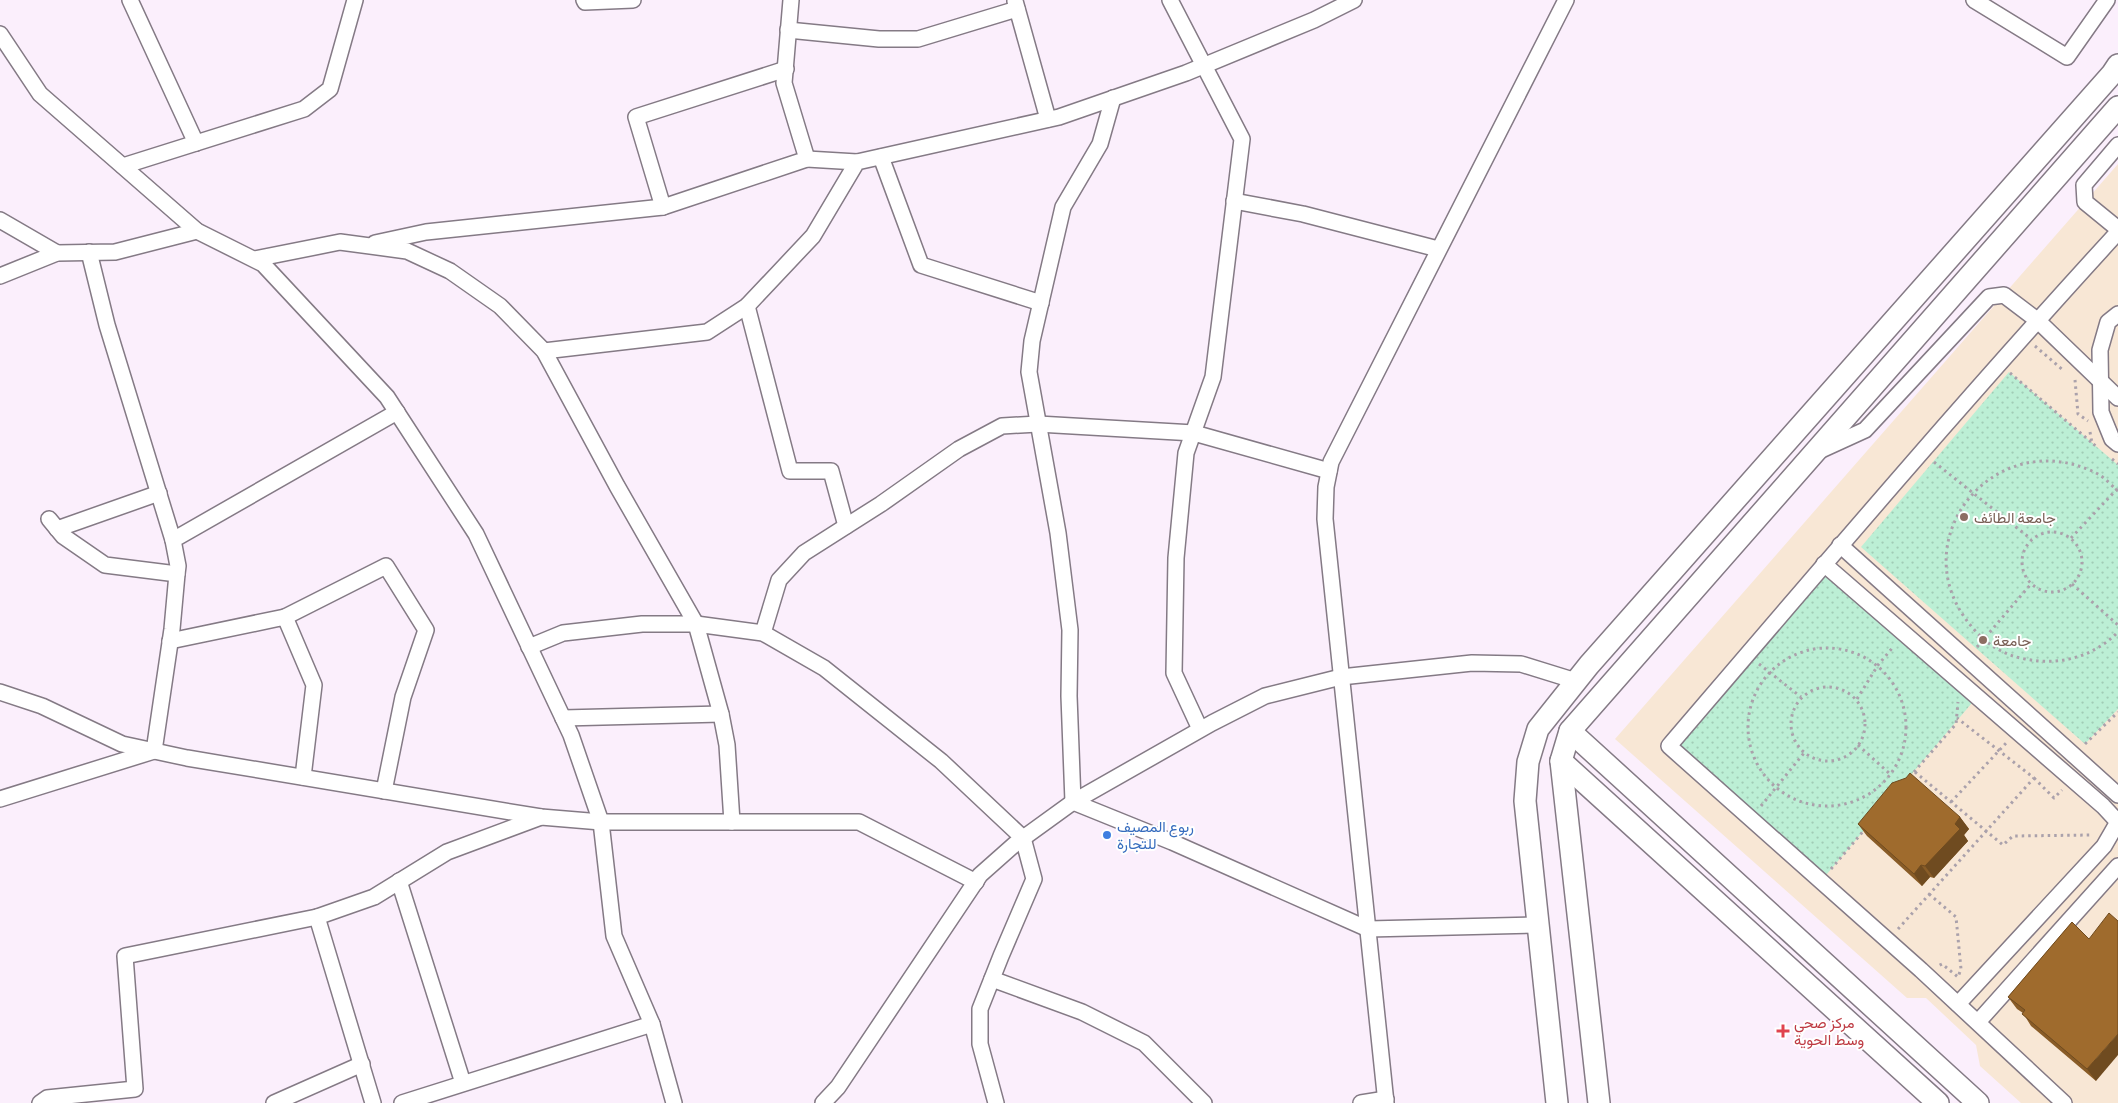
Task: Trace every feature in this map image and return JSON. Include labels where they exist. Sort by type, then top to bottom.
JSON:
[{"type":"main road","points":[[1557,1103],[1525,801],[1528,762],[1538,729],[1576,681],[2118,65]]},
{"type":"main road","points":[[1599,1103],[1561,762],[1570,731],[2118,107]]},
{"type":"main road","points":[[1570,731],[1978,1103]]},
{"type":"main road","points":[[1561,762],[1938,1103]]},
{"type":"street","points":[[130,0],[196,143]]},
{"type":"street","points":[[123,166],[304,109],[330,89],[355,0]]},
{"type":"street","points":[[584,0],[585,2],[633,0]]},
{"type":"street","points":[[791,0],[784,83],[808,160]]},
{"type":"street","points":[[1170,0],[1242,139],[1214,377],[1186,453],[1176,558],[1174,673],[1200,729]]},
{"type":"street","points":[[364,246],[426,232],[663,207],[808,160],[857,162],[1048,120],[1203,66],[1314,20],[1354,0]]},
{"type":"street","points":[[1361,1103],[1386,1101],[1325,519],[1326,487],[1329,470],[1331,462],[1438,249],[1566,0]]},
{"type":"street","points":[[1974,0],[2067,57],[2107,0]]},
{"type":"street","points":[[788,30],[879,40],[918,39],[1016,4],[1048,120]]},
{"type":"street","points":[[0,34],[40,94],[196,231],[263,264],[387,397],[476,534],[571,735],[601,822],[614,936],[652,1024],[674,1103]]},
{"type":"street","points":[[663,207],[636,117],[786,69]]},
{"type":"street","points":[[1073,802],[1069,696],[1070,630],[1058,533],[1029,372],[1032,341],[1063,206],[1100,144],[1113,98]]},
{"type":"street","points":[[2064,1103],[1921,970],[1669,746],[1840,545],[2037,320],[2118,231],[2085,202],[2084,185],[2118,145]]},
{"type":"street","points":[[881,157],[921,265],[1041,303]]},
{"type":"street","points":[[544,351],[707,332],[748,306],[813,236],[857,162]]},
{"type":"street","points":[[1234,201],[1303,214],[1438,249]]},
{"type":"street","points":[[0,220],[57,253]]},
{"type":"street","points":[[0,276],[57,253],[115,252],[196,231]]},
{"type":"street","points":[[255,259],[340,242],[407,251],[450,271],[500,306],[544,351],[617,486],[696,624],[721,714],[727,745],[732,822]]},
{"type":"street","points":[[89,252],[107,325],[173,540],[178,566],[170,641],[154,750]]},
{"type":"street","points":[[1815,452],[1865,430],[1989,297],[2004,295],[2037,320],[2118,398]]},
{"type":"street","points":[[748,306],[790,471],[830,471],[846,526]]},
{"type":"street","points":[[2118,314],[2108,322],[2100,350],[2101,412],[2112,439],[2118,444]]},
{"type":"street","points":[[173,540],[397,412]]},
{"type":"street","points":[[763,633],[779,580],[804,553],[959,449],[1002,426],[1038,424],[1194,433],[1329,470]]},
{"type":"street","points":[[159,493],[53,524],[63,536],[105,565],[177,574]]},
{"type":"street","points":[[1840,545],[2118,795]]},
{"type":"street","points":[[1824,564],[2016,731],[2117,824],[2104,846],[1958,1004]]},
{"type":"street","points":[[170,641],[286,617],[386,566],[426,630],[403,697],[384,791]]},
{"type":"street","points":[[286,617],[314,685],[303,777]]},
{"type":"street","points":[[529,647],[563,633],[642,624],[696,624],[763,633],[824,668],[941,761],[1024,838],[1034,879],[980,1009],[980,1044],[996,1103]]},
{"type":"street","points":[[823,1103],[838,1087],[980,875],[1024,838],[1073,802],[1200,729],[1265,696],[1341,677],[1472,663],[1521,664],[1576,681]]},
{"type":"street","points":[[0,692],[42,706],[122,744],[541,817],[601,822],[859,822],[976,882]]},
{"type":"street","points":[[563,718],[721,714]]},
{"type":"street","points":[[0,799],[154,750]]},
{"type":"street","points":[[1073,802],[1172,842],[1368,929],[1538,925]]},
{"type":"street","points":[[40,1103],[47,1098],[135,1089],[125,956],[316,917],[374,897],[447,852],[541,817]]},
{"type":"street","points":[[1978,1022],[2118,866]]},
{"type":"street","points":[[399,881],[463,1083]]},
{"type":"street","points":[[316,917],[374,1103]]},
{"type":"street","points":[[992,979],[1082,1012],[1144,1043],[1204,1103]]},
{"type":"street","points":[[402,1103],[652,1024]]},
{"type":"street","points":[[274,1103],[362,1064]]},
{"type":"path","points":[[2033,345],[2075,380],[2078,414],[2090,423],[2092,443]]},
{"type":"path","points":[[2002,379],[2015,365]]},
{"type":"path","points":[[2009,372],[2098,448]]},
{"type":"path","points":[[1922,452],[2031,539]]},
{"type":"path","points":[[2105,453],[2118,464]]},
{"type":"path","points":[[2071,538],[2117,490],[2099,475],[2068,462],[2035,461],[2003,470],[1973,493],[1956,516],[1946,549],[1948,582],[1960,613],[1983,640],[2010,656],[2042,663],[2075,659],[2105,644],[2118,632]]},
{"type":"path","points":[[2049,531],[2059,532],[2071,538],[2080,550],[2083,560],[2081,571],[2072,584],[2060,591],[2050,592],[2040,590],[2031,584],[2025,576],[2022,567],[2022,557],[2025,547],[2031,539],[2049,531]]},
{"type":"path","points":[[1966,659],[2031,584]]},
{"type":"path","points":[[2072,584],[2118,624]]},
{"type":"path","points":[[1856,699],[1878,665],[1904,634]]},
{"type":"path","points":[[1829,646],[1855,651],[1878,665],[1895,685],[1904,709],[1906,735],[1899,760],[1885,781],[1864,797],[1840,806],[1814,806],[1789,797],[1769,782],[1754,759],[1747,733],[1750,707],[1761,682],[1770,672],[1779,663],[1802,650],[1829,646]]},
{"type":"path","points":[[1747,654],[1802,697]]},
{"type":"path","points":[[1823,686],[1836,687],[1847,691],[1856,699],[1863,710],[1864,734],[1850,754],[1839,759],[1827,761],[1815,759],[1804,753],[1796,743],[1792,732],[1791,720],[1794,708],[1802,697],[1812,690],[1823,686]]},
{"type":"path","points":[[1909,779],[1956,724],[1958,694]]},
{"type":"path","points":[[1957,718],[2034,778],[2054,798],[2064,788]]},
{"type":"path","points":[[1951,802],[2016,731]]},
{"type":"path","points":[[1858,745],[1890,774]]},
{"type":"path","points":[[1751,818],[1804,753]]},
{"type":"path","points":[[1915,772],[2003,845],[2013,836],[2091,835],[2099,830]]},
{"type":"path","points":[[1887,940],[2034,778]]},
{"type":"path","points":[[1821,881],[1871,823]]},
{"type":"path","points":[[1921,970],[1931,970],[1942,964],[1958,977],[1960,969],[1956,917],[1929,894]]},
{"type":"shaded area","name":"جامعة الطائف","points":[[2118,164],[2118,1103],[2021,1103],[1980,1066],[1976,1045],[1926,998],[1907,998],[1615,739]]},
{"type":"green space","points":[[2009,372],[2118,465],[2118,709],[2085,744],[1861,547]]},
{"type":"green space","points":[[1824,564],[1977,697],[1821,881],[1669,746]]},
{"type":"building","points":[[1910,773],[1960,817],[1955,824],[1960,829],[1925,866],[1921,865],[1914,874],[1858,824],[1892,783],[1906,778]]},
{"type":"building","points":[[2109,913],[2118,921],[2118,1034],[2087,1069],[2022,1014],[2025,1010],[2008,997],[2072,922],[2089,939]]},
{"type":"place","name":"جامعة الطائف","points":[[1964,517]]},
{"type":"place","name":"جامعة","points":[[1983,640]]},
{"type":"place","name":"ربوع المصيف للتجارة","points":[[1107,835]]},
{"type":"place","name":"مركز صحي وسط الحوية","points":[[1783,1031]]}]
